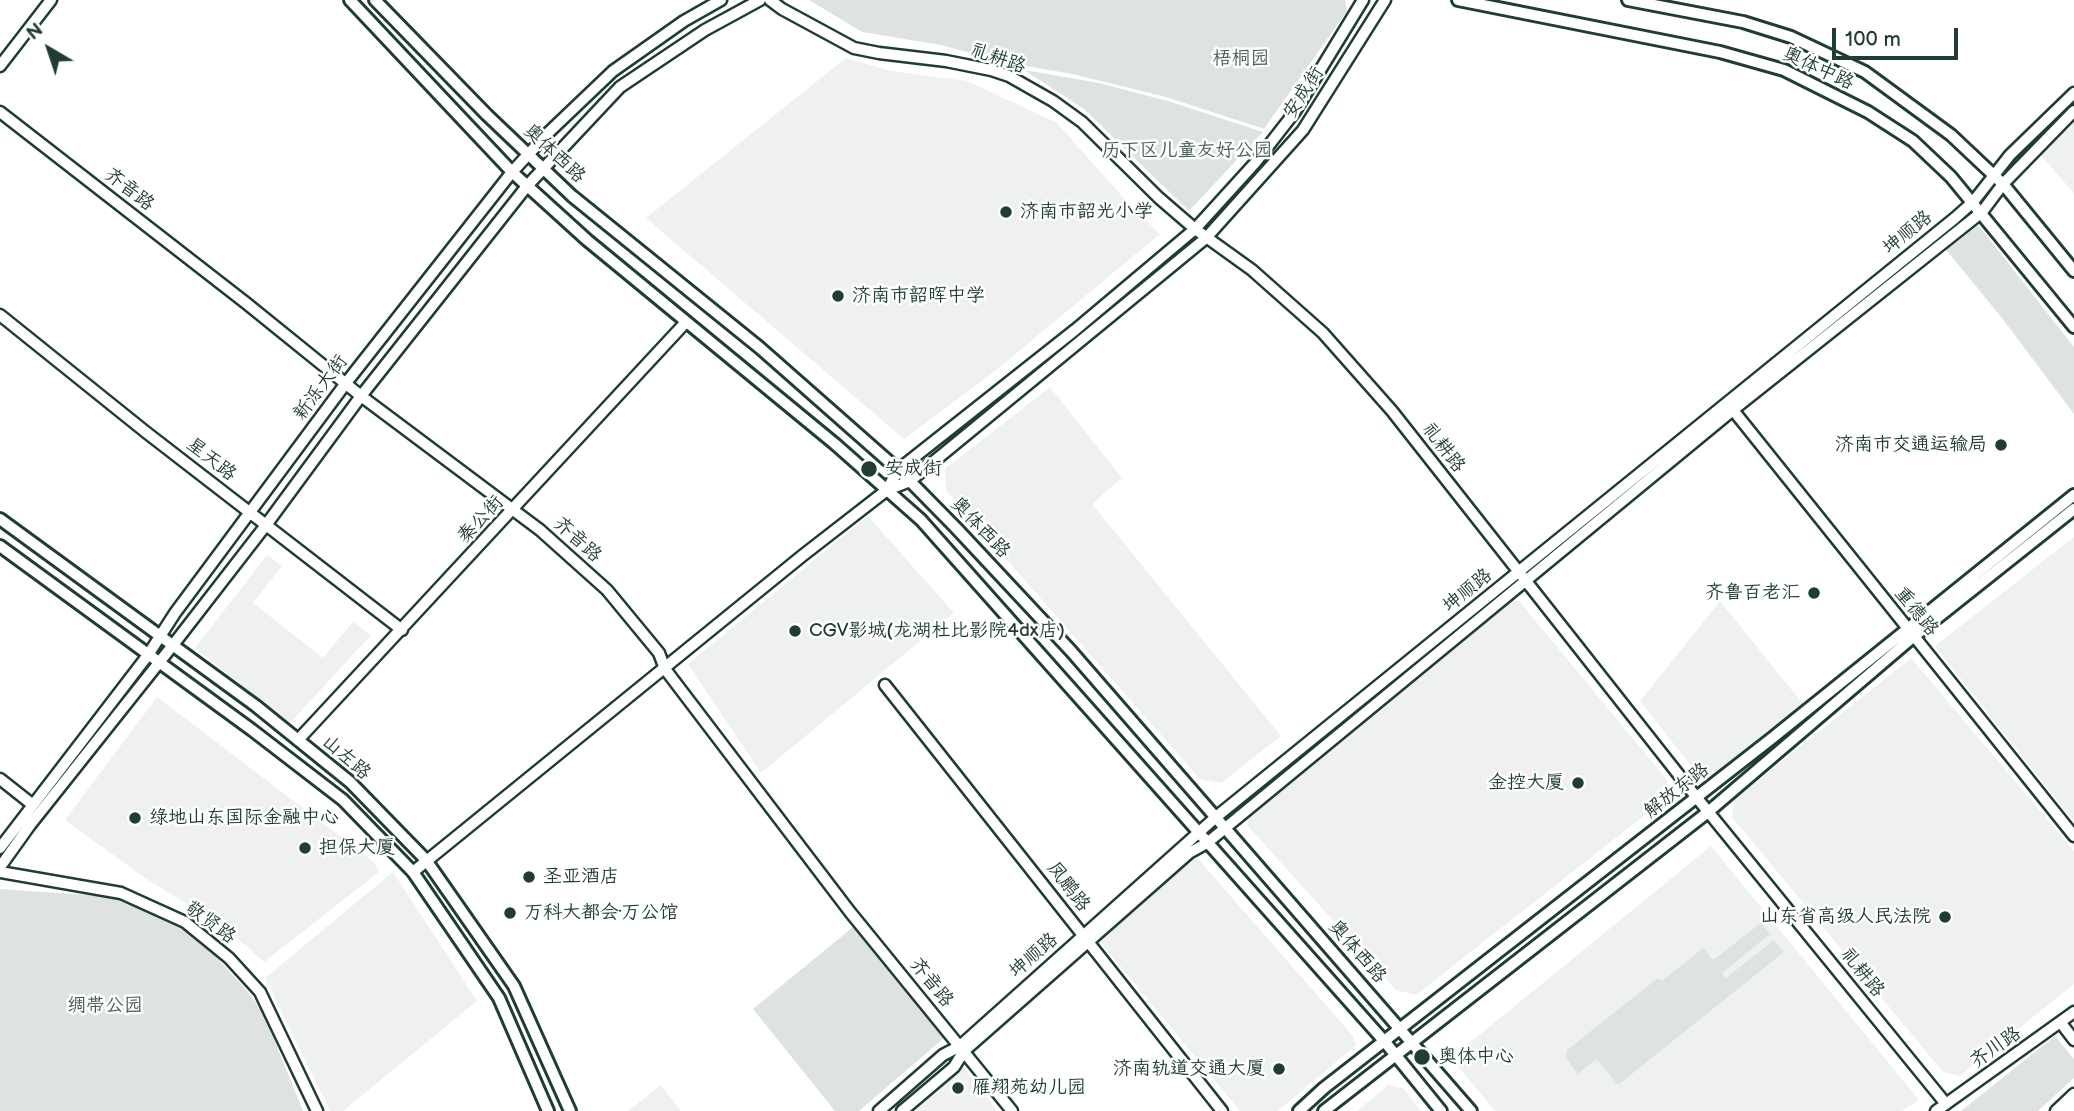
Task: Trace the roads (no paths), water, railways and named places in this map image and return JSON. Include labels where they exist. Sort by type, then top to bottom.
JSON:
[{"type":"highway","points":[[2068,1111],[2074,1100]]},
{"type":"main road","name":"奥体西路","points":[[350,0],[527,186],[587,240],[921,520],[1385,1042],[1441,1111]]},
{"type":"main road","name":"奥体西路","points":[[375,0],[491,119],[572,196],[761,348],[910,481],[1071,651],[1471,1111]]},
{"type":"main road","name":"奥体中路","points":[[1458,0],[1708,49],[1784,70],[1868,111],[1913,141],[1951,177],[2074,327]]},
{"type":"main road","name":"奥体中路","points":[[1628,0],[1744,22],[1791,37],[1865,72],[1951,135],[1993,174],[2074,271]]},
{"type":"main road","name":"解放东路","points":[[1324,1111],[1709,811],[1910,633],[2074,495]]},
{"type":"main road","name":"解放东路","points":[[1299,1111],[1324,1088],[1697,798],[2074,509]]},
{"type":"main road","name":"山左路","points":[[0,519],[256,706],[350,782],[427,862],[514,986],[570,1111]]},
{"type":"main road","name":"山左路","points":[[0,546],[343,800],[413,872],[499,998],[548,1111]]},
{"type":"street","points":[[0,66],[51,0]]},
{"type":"street","name":"新泺大街","points":[[0,848],[148,655],[346,383],[512,172],[612,71],[684,21],[721,0]]},
{"type":"street","name":"新泺大街","points":[[173,645],[361,396],[543,168],[620,87],[705,30],[760,0]]},
{"type":"street","name":"礼耕路","points":[[770,0],[855,48],[879,54],[946,61],[1009,76],[1053,101],[1082,122],[1159,198],[1195,229],[1252,271],[1323,333],[1392,411],[1697,798],[1946,1104]]},
{"type":"street","name":"安成街","points":[[887,490],[898,470],[1075,330],[1195,229],[1255,163],[1294,113],[1363,0]]},
{"type":"street","name":"安成街","points":[[413,872],[887,490],[910,481],[1206,238],[1303,130],[1385,0]]},
{"type":"street","name":"坤顺路","points":[[879,1111],[943,1055],[962,1049],[1203,838],[1225,827],[1522,576],[1973,202],[1993,174],[2074,93]]},
{"type":"street","name":"坤顺路","points":[[1203,838],[1216,817],[1982,212],[2003,184],[2074,111]]},
{"type":"street","name":"齐音路","points":[[0,112],[361,396],[540,530],[607,590],[659,653],[664,668],[850,912],[1012,1111]]},
{"type":"street","name":"星天路","points":[[0,315],[402,630]]},
{"type":"street","name":"秦公街","points":[[298,740],[686,322]]},
{"type":"street","name":"重德路","points":[[1733,410],[2074,836]]},
{"type":"street","points":[[0,869],[30,825],[173,645]]},
{"type":"street","name":"凤鹏路","points":[[886,685],[1223,1111]]},
{"type":"street","points":[[0,779],[33,806]]},
{"type":"street","name":"敬贤路","points":[[0,869],[121,893],[185,922],[229,958],[260,992],[317,1111]]},
{"type":"street","name":"齐川路","points":[[1936,1111],[2074,1012]]},
{"type":"street","points":[[2061,1023],[2074,1040]]},
{"type":"street","name":"坤顺路","points":[[902,1111],[954,1067],[962,1049]]},
{"type":"street","points":[[2056,1111],[2074,1094]]},
{"type":"place","name":"济南市韶光小学","points":[[1006,212]]},
{"type":"place","name":"济南市韶晖中学","points":[[838,296]]},
{"type":"place","name":"济南市交通运输局","points":[[2001,445]]},
{"type":"place","name":"安成街","points":[[869,469]]},
{"type":"place","name":"齐鲁百老汇","points":[[1814,593]]},
{"type":"place","name":"CGV影城(龙湖杜比影院4dx店)","points":[[795,631]]},
{"type":"place","name":"金控大厦","points":[[1578,783]]},
{"type":"place","name":"绿地山东国际金融中心","points":[[135,818]]},
{"type":"place","name":"担保大厦","points":[[305,848]]},
{"type":"place","name":"圣亚酒店","points":[[529,877]]},
{"type":"place","name":"万科大都会·万公馆","points":[[510,913]]},
{"type":"place","name":"山东省高级人民法院","points":[[1945,917]]},
{"type":"place","name":"奥体中心","points":[[1422,1057]]},
{"type":"place","name":"济南轨道交通大厦","points":[[1279,1069]]},
{"type":"place","name":"雁翔苑幼儿园","points":[[958,1088]]},
{"type":"park label","name":"梧桐园","points":[[1241,59]]},
{"type":"park label","name":"历下区儿童友好公园","points":[[1187,151]]},
{"type":"park label","name":"绸带公园","points":[[105,1006]]}]
